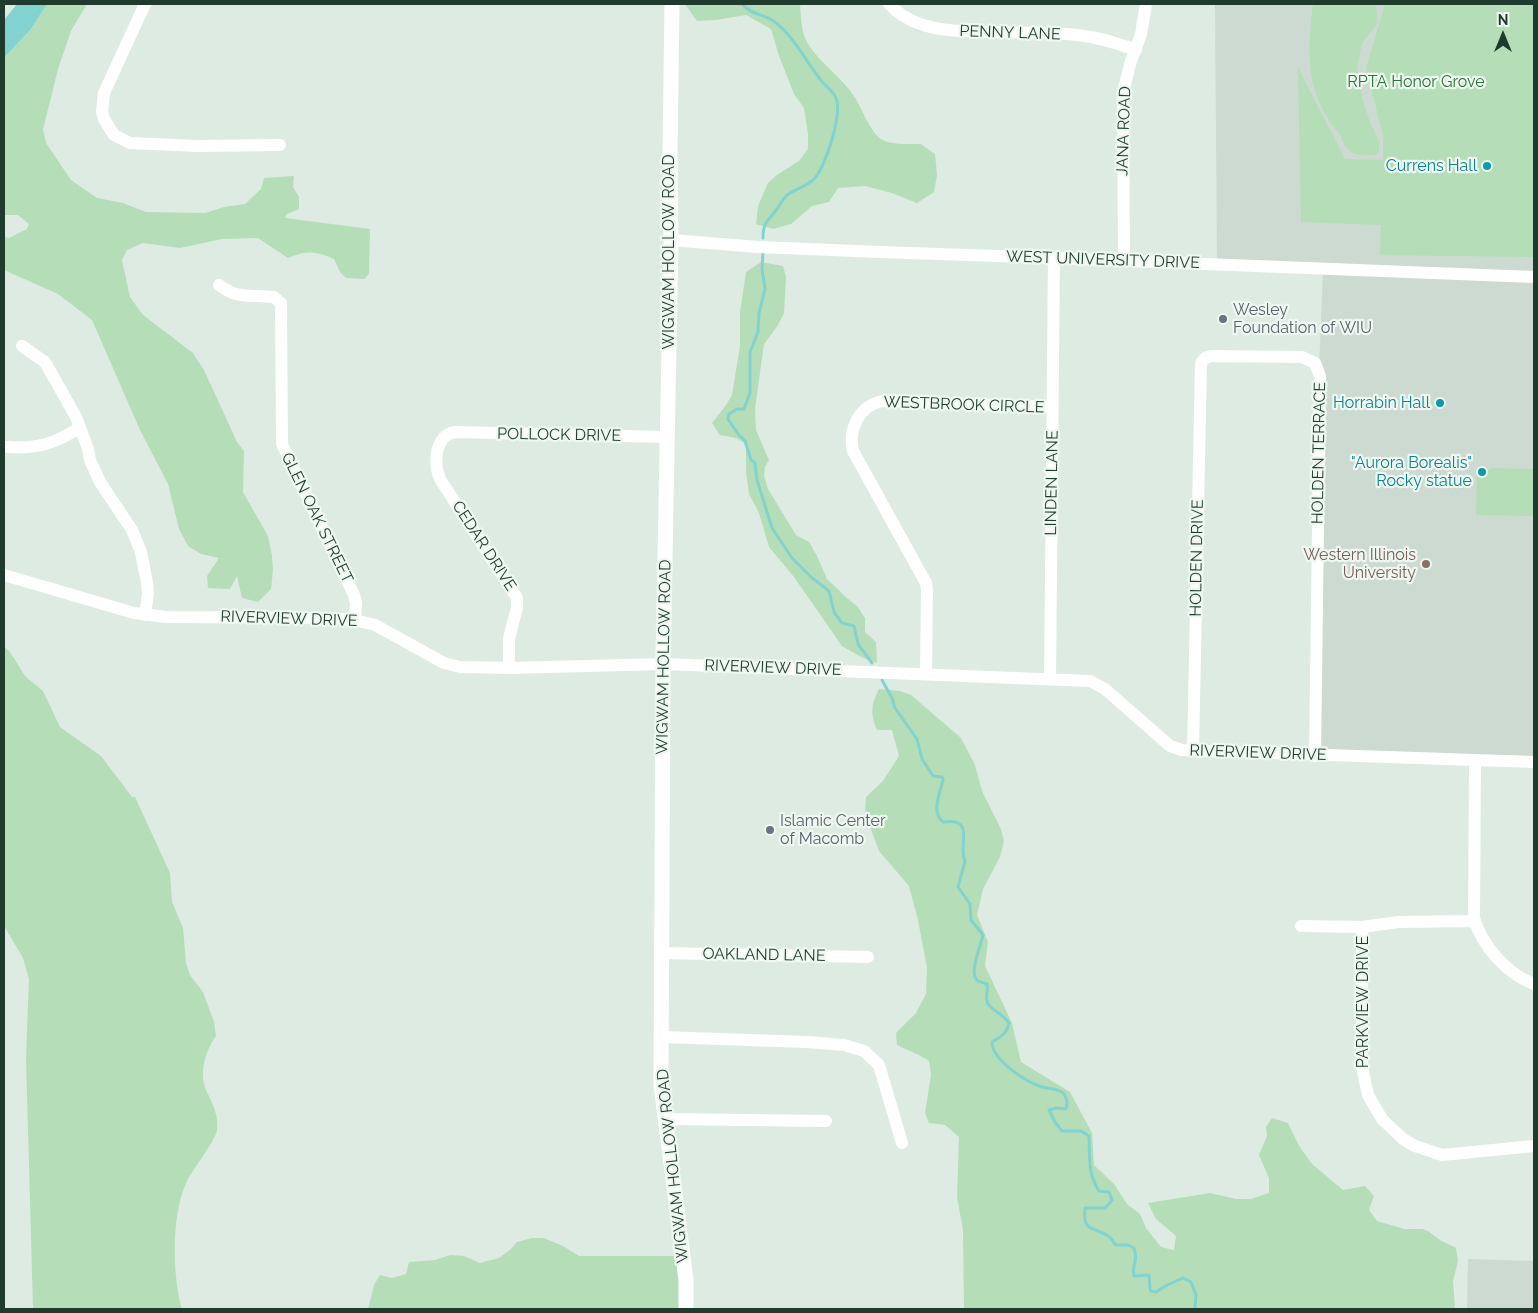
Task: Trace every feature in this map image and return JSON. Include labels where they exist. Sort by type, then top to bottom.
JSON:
[{"type":"street","points":[[145,4],[103,98],[102,112],[104,119],[114,136],[130,143],[198,146],[280,145]]},
{"type":"street","name":"WIGWAM HOLLOW ROAD","points":[[672,4],[671,240],[663,664],[661,1038],[665,1119],[686,1280],[686,1309]]},
{"type":"street","name":"PENNY LANE","points":[[889,4],[916,22],[941,30],[1075,34],[1104,39],[1136,50]]},
{"type":"street","name":"JANA ROAD","points":[[1124,261],[1122,108],[1126,78],[1141,34],[1146,4]]},
{"type":"street","name":"WEST UNIVERSITY DRIVE","points":[[671,240],[758,247],[1534,277]]},
{"type":"street","name":"LINDEN LANE","points":[[1050,678],[1054,258]]},
{"type":"street","name":"GLEN OAK STREET","points":[[219,285],[234,294],[274,297],[281,303],[282,444],[354,595],[356,603],[355,620]]},
{"type":"street","points":[[22,346],[45,362],[71,407],[94,472],[126,520],[137,541],[148,583],[145,615]]},
{"type":"street","name":"HOLDEN TERRACE","points":[[1200,366],[1205,358],[1211,356],[1302,357],[1311,360],[1320,371],[1315,756]]},
{"type":"street","name":"HOLDEN DRIVE","points":[[1193,751],[1200,366]]},
{"type":"street","name":"WESTBROOK CIRCLE","points":[[926,673],[926,583],[853,451],[851,436],[855,422],[871,404],[882,401],[1053,407]]},
{"type":"street","points":[[7,447],[22,448],[52,443],[79,428]]},
{"type":"street","name":"POLLOCK DRIVE","points":[[450,433],[667,437]]},
{"type":"street","name":"CEDAR DRIVE","points":[[450,433],[443,439],[438,451],[437,472],[517,598],[517,607],[509,639],[509,668]]},
{"type":"street","name":"RIVERVIEW DRIVE","points":[[4,574],[121,610],[145,615],[355,620],[375,625],[452,666],[509,668],[663,664],[1090,681],[1098,684],[1170,746],[1182,750],[1534,762]]},
{"type":"street","points":[[1474,760],[1474,921],[1480,933],[1500,960],[1512,972],[1534,984]]},
{"type":"street","points":[[1301,926],[1362,927],[1398,922],[1474,921]]},
{"type":"street","name":"PARKVIEW DRIVE","points":[[1362,927],[1362,1067],[1368,1095],[1382,1119],[1402,1139],[1421,1149],[1442,1155],[1534,1146]]},
{"type":"street","name":"OAKLAND LANE","points":[[661,953],[868,957]]},
{"type":"street","points":[[661,1038],[807,1042],[844,1045],[864,1051],[879,1065],[902,1143]]},
{"type":"street","points":[[665,1119],[826,1120]]},
{"type":"shaded area","name":"Western Illinois University","points":[[1215,4],[1534,4],[1534,762],[1315,756],[1319,371],[1323,269],[1217,264]]},
{"type":"shaded area","points":[[1468,1259],[1534,1261],[1534,1309],[1467,1309]]},
{"type":"green space","points":[[47,4],[87,4],[71,31],[58,69],[43,129],[46,143],[71,180],[97,198],[123,203],[146,212],[205,213],[224,207],[245,204],[261,189],[264,178],[294,176],[293,187],[299,197],[299,209],[287,214],[285,218],[370,229],[369,273],[365,279],[346,278],[340,272],[334,259],[322,254],[306,253],[288,258],[258,238],[222,239],[180,248],[143,243],[127,250],[122,260],[130,297],[143,315],[193,353],[204,370],[237,442],[244,451],[243,492],[268,536],[272,556],[271,589],[258,602],[242,598],[237,576],[230,589],[208,588],[207,576],[219,558],[201,554],[188,546],[179,529],[168,484],[140,430],[92,320],[58,294],[4,270],[4,237],[9,238],[27,229],[29,224],[18,215],[4,215],[4,58],[31,29]]},
{"type":"green space","points":[[685,4],[800,4],[805,38],[815,54],[848,88],[878,137],[891,143],[921,144],[935,154],[937,175],[934,192],[917,203],[892,193],[865,186],[838,188],[829,202],[812,206],[791,224],[773,229],[756,224],[758,206],[768,183],[778,174],[799,161],[808,149],[804,108],[794,94],[771,29],[746,15],[697,21]]},
{"type":"green space","points":[[1313,4],[1376,4],[1378,23],[1362,43],[1357,68],[1362,97],[1369,120],[1379,142],[1379,150],[1376,155],[1359,155],[1348,150],[1319,102],[1311,72],[1310,56]]},
{"type":"green space","name":"RPTA Honor Grove","points":[[1385,4],[1534,4],[1534,257],[1380,255],[1381,225],[1301,222],[1298,68],[1345,159],[1383,160],[1383,135],[1366,68]]},
{"type":"green space","points":[[761,262],[783,266],[786,277],[784,313],[764,344],[755,409],[756,430],[769,460],[765,467],[764,476],[768,489],[796,535],[809,542],[827,579],[857,606],[865,618],[865,632],[876,642],[877,663],[861,657],[842,646],[794,577],[769,547],[759,513],[749,494],[746,471],[746,444],[736,438],[720,435],[712,423],[732,395],[740,346],[740,312],[746,272]]},
{"type":"green space","points":[[1490,468],[1534,469],[1534,516],[1476,515],[1477,470],[1489,470]]},
{"type":"green space","points":[[4,646],[25,676],[43,691],[60,727],[101,756],[132,797],[135,797],[170,873],[172,902],[183,928],[186,963],[190,975],[203,992],[214,1022],[216,1036],[206,1055],[203,1076],[206,1090],[216,1114],[217,1130],[182,1192],[176,1225],[176,1279],[182,1309],[33,1309],[26,1059],[29,979],[23,958],[4,926]]},
{"type":"green space","points":[[879,689],[900,691],[911,695],[961,738],[975,765],[982,791],[1001,829],[1004,841],[1000,857],[983,889],[977,915],[988,942],[985,966],[1012,1023],[1021,1062],[1070,1092],[1092,1133],[1094,1165],[1114,1184],[1127,1204],[1140,1214],[1146,1228],[1161,1247],[1174,1250],[1176,1236],[1156,1219],[1148,1203],[1210,1193],[1236,1199],[1251,1199],[1269,1193],[1269,1178],[1259,1155],[1267,1136],[1266,1127],[1272,1118],[1288,1123],[1299,1146],[1312,1164],[1343,1190],[1365,1186],[1374,1196],[1369,1210],[1377,1221],[1404,1229],[1423,1229],[1456,1248],[1458,1261],[1453,1281],[1455,1309],[964,1309],[963,1230],[957,1197],[959,1137],[945,1125],[929,1123],[925,1113],[931,1075],[929,1061],[897,1045],[896,1033],[916,1013],[926,994],[927,968],[918,920],[909,886],[879,851],[865,813],[866,797],[883,781],[899,756],[892,730],[877,730],[872,714],[874,699]]},
{"type":"green space","points":[[532,1238],[544,1238],[563,1246],[579,1256],[682,1256],[686,1309],[368,1309],[374,1285],[380,1275],[392,1278],[406,1274],[409,1262],[435,1260],[450,1255],[464,1256],[480,1263],[499,1258],[517,1242]]},
{"type":"water","points":[[17,4],[47,4],[31,29],[4,58],[4,20]]},
{"type":"waterway","points":[[742,4],[753,12],[772,20],[786,32],[835,96],[837,103],[836,125],[824,162],[812,181],[785,198],[767,222],[763,238]]},
{"type":"waterway","points":[[763,252],[762,269],[765,289],[759,313],[758,332],[750,352],[750,393],[744,409],[737,409],[729,414],[728,419],[745,441],[751,460],[755,463],[757,480],[772,528],[792,558],[811,577],[829,591],[834,612],[842,623],[854,626],[858,644],[872,663]]},
{"type":"waterway","points":[[882,680],[895,708],[917,739],[922,759],[933,776],[942,777],[943,779],[937,802],[939,818],[943,822],[960,824],[963,828],[963,855],[965,861],[958,887],[970,904],[971,920],[983,935],[974,975],[977,980],[987,984],[986,998],[988,1004],[1009,1023],[1005,1033],[992,1042],[993,1049],[1004,1063],[1019,1075],[1042,1087],[1062,1092],[1067,1102],[1066,1109],[1056,1108],[1049,1110],[1055,1122],[1062,1131],[1081,1131],[1089,1136],[1090,1164],[1095,1184],[1099,1191],[1109,1192],[1112,1200],[1105,1208],[1085,1208],[1085,1222],[1087,1225],[1109,1237],[1116,1245],[1128,1245],[1134,1248],[1136,1257],[1133,1269],[1134,1276],[1149,1275],[1151,1291],[1156,1292],[1183,1278],[1191,1282],[1196,1295],[1195,1309]]},
{"type":"place","name":"Currens Hall","points":[[1487,166]]},
{"type":"place","name":"Wesley Foundation of WIU","points":[[1223,319]]},
{"type":"place","name":"Horrabin Hall","points":[[1440,403]]},
{"type":"place","name":"\"Aurora Borealis\" Rocky statue","points":[[1482,472]]},
{"type":"place","name":"Western Illinois University","points":[[1426,564]]},
{"type":"place","name":"Islamic Center of Macomb","points":[[770,830]]}]
